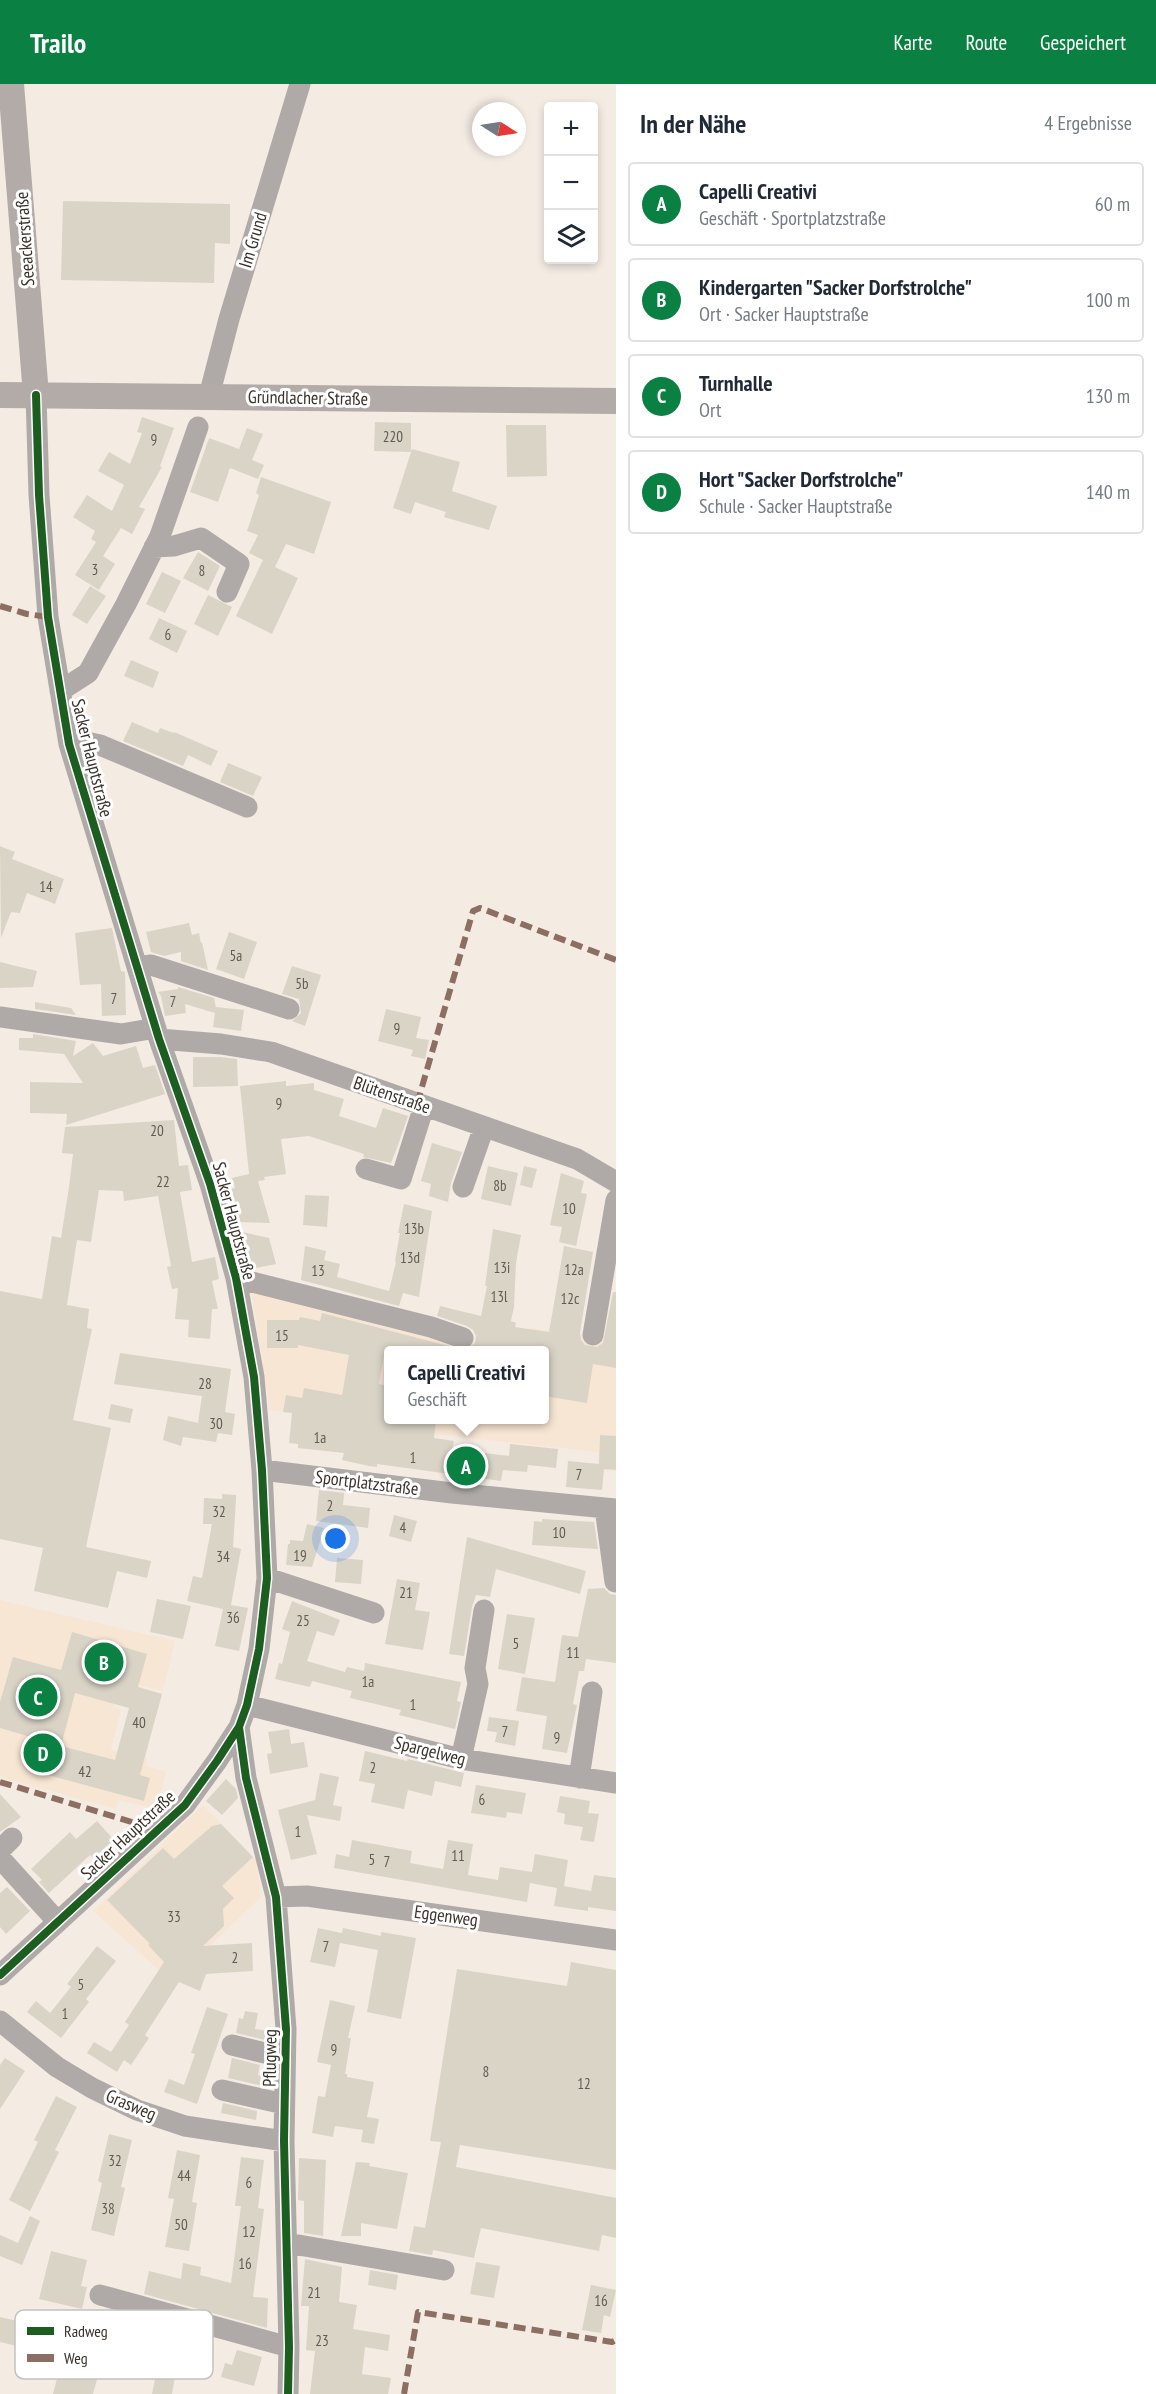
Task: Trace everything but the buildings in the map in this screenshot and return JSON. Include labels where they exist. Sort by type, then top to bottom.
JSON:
[{"type":"main road","name":"Seeackerstraße","points":[[11,84],[36,395]]},
{"type":"main road","name":"Gründlacher Straße","points":[[0,395],[616,400]]},
{"type":"street","name":"Im Grund","points":[[209,396],[229,319],[300,84]]},
{"type":"street","name":"Sacker Hauptstraße","points":[[0,1975],[185,1805],[239,1727],[247,1704],[259,1649],[267,1578],[262,1470],[254,1377],[236,1278],[210,1184],[158,1034],[69,744],[47,606],[39,495],[36,395]]},
{"type":"street","points":[[60,691],[88,673],[154,547],[198,427]]},
{"type":"street","points":[[154,547],[174,546],[201,538],[239,564],[227,592]]},
{"type":"street","points":[[69,744],[82,741],[100,745],[247,807]]},
{"type":"street","points":[[138,968],[151,965],[290,1009]]},
{"type":"street","name":"Blütenstraße","points":[[0,1017],[121,1034],[158,1034],[271,1052],[577,1159],[616,1182]]},
{"type":"street","points":[[366,1169],[400,1179],[424,1106]]},
{"type":"street","points":[[463,1187],[484,1127]]},
{"type":"street","points":[[594,1335],[616,1200]]},
{"type":"street","points":[[236,1278],[419,1324],[464,1338]]},
{"type":"street","name":"Sportplatzstraße","points":[[262,1470],[452,1493],[611,1508]]},
{"type":"street","points":[[611,1508],[615,1582]]},
{"type":"street","points":[[267,1578],[374,1613]]},
{"type":"street","points":[[461,1759],[478,1684],[475,1668],[484,1610]]},
{"type":"street","points":[[579,1778],[592,1692]]},
{"type":"street","name":"Spargelweg","points":[[247,1704],[461,1759],[616,1783]]},
{"type":"street","name":"Pflugweg","points":[[239,1727],[246,1778],[276,1897],[286,2030],[284,2141],[288,2394]]},
{"type":"street","points":[[0,1858],[57,1922]]},
{"type":"street","name":"Eggenweg","points":[[276,1897],[307,1896],[616,1940]]},
{"type":"street","name":"Grasweg","points":[[0,2021],[57,2067],[92,2088],[137,2110],[185,2126],[284,2141]]},
{"type":"street","points":[[232,2045],[285,2058]]},
{"type":"street","points":[[222,2090],[284,2104]]},
{"type":"street","points":[[286,2243],[444,2271]]},
{"type":"street","points":[[100,2295],[155,2310]]},
{"type":"street","points":[[213,2326],[289,2347]]},
{"type":"shaded area","points":[[251,1289],[495,1346],[384,1346],[384,1424],[549,1424],[549,1346],[530,1346],[532,1328],[616,1340],[616,1471],[601,1470],[598,1452],[433,1434],[270,1410]]},
{"type":"shaded area","points":[[0,1600],[175,1641],[163,1691],[122,1681],[114,1706],[107,1705],[121,1710],[111,1750],[147,1759],[146,1766],[166,1772],[156,1809],[119,1800],[116,1809],[0,1777]]},
{"type":"shaded area","points":[[203,1805],[256,1860],[261,1897],[172,1982],[93,1911]]},
{"type":"marked path","points":[[0,606],[48,617]]},
{"type":"marked path","points":[[417,1104],[473,911],[480,908],[616,960]]},
{"type":"marked path","points":[[0,1782],[158,1830]]},
{"type":"marked path","points":[[404,2394],[418,2312],[612,2342],[616,2340]]},
{"type":"cycle path","points":[[0,1975],[185,1805],[217,1761],[239,1727],[247,1705],[259,1649],[267,1578],[262,1470],[254,1377],[236,1278],[210,1184],[159,1039],[69,744],[48,617],[39,495],[36,395]]},
{"type":"cycle path","points":[[239,1727],[246,1778],[276,1897],[286,2029],[284,2141],[288,2394]]},
{"type":"place","name":"Capelli Creativi","points":[[466,1466]]},
{"type":"place","name":"Kindergarten \"Sacker Dorfstrolche\"","points":[[104,1662]]},
{"type":"place","name":"Turnhalle","points":[[38,1697]]},
{"type":"place","name":"Hort \"Sacker Dorfstrolche\"","points":[[43,1753]]}]
